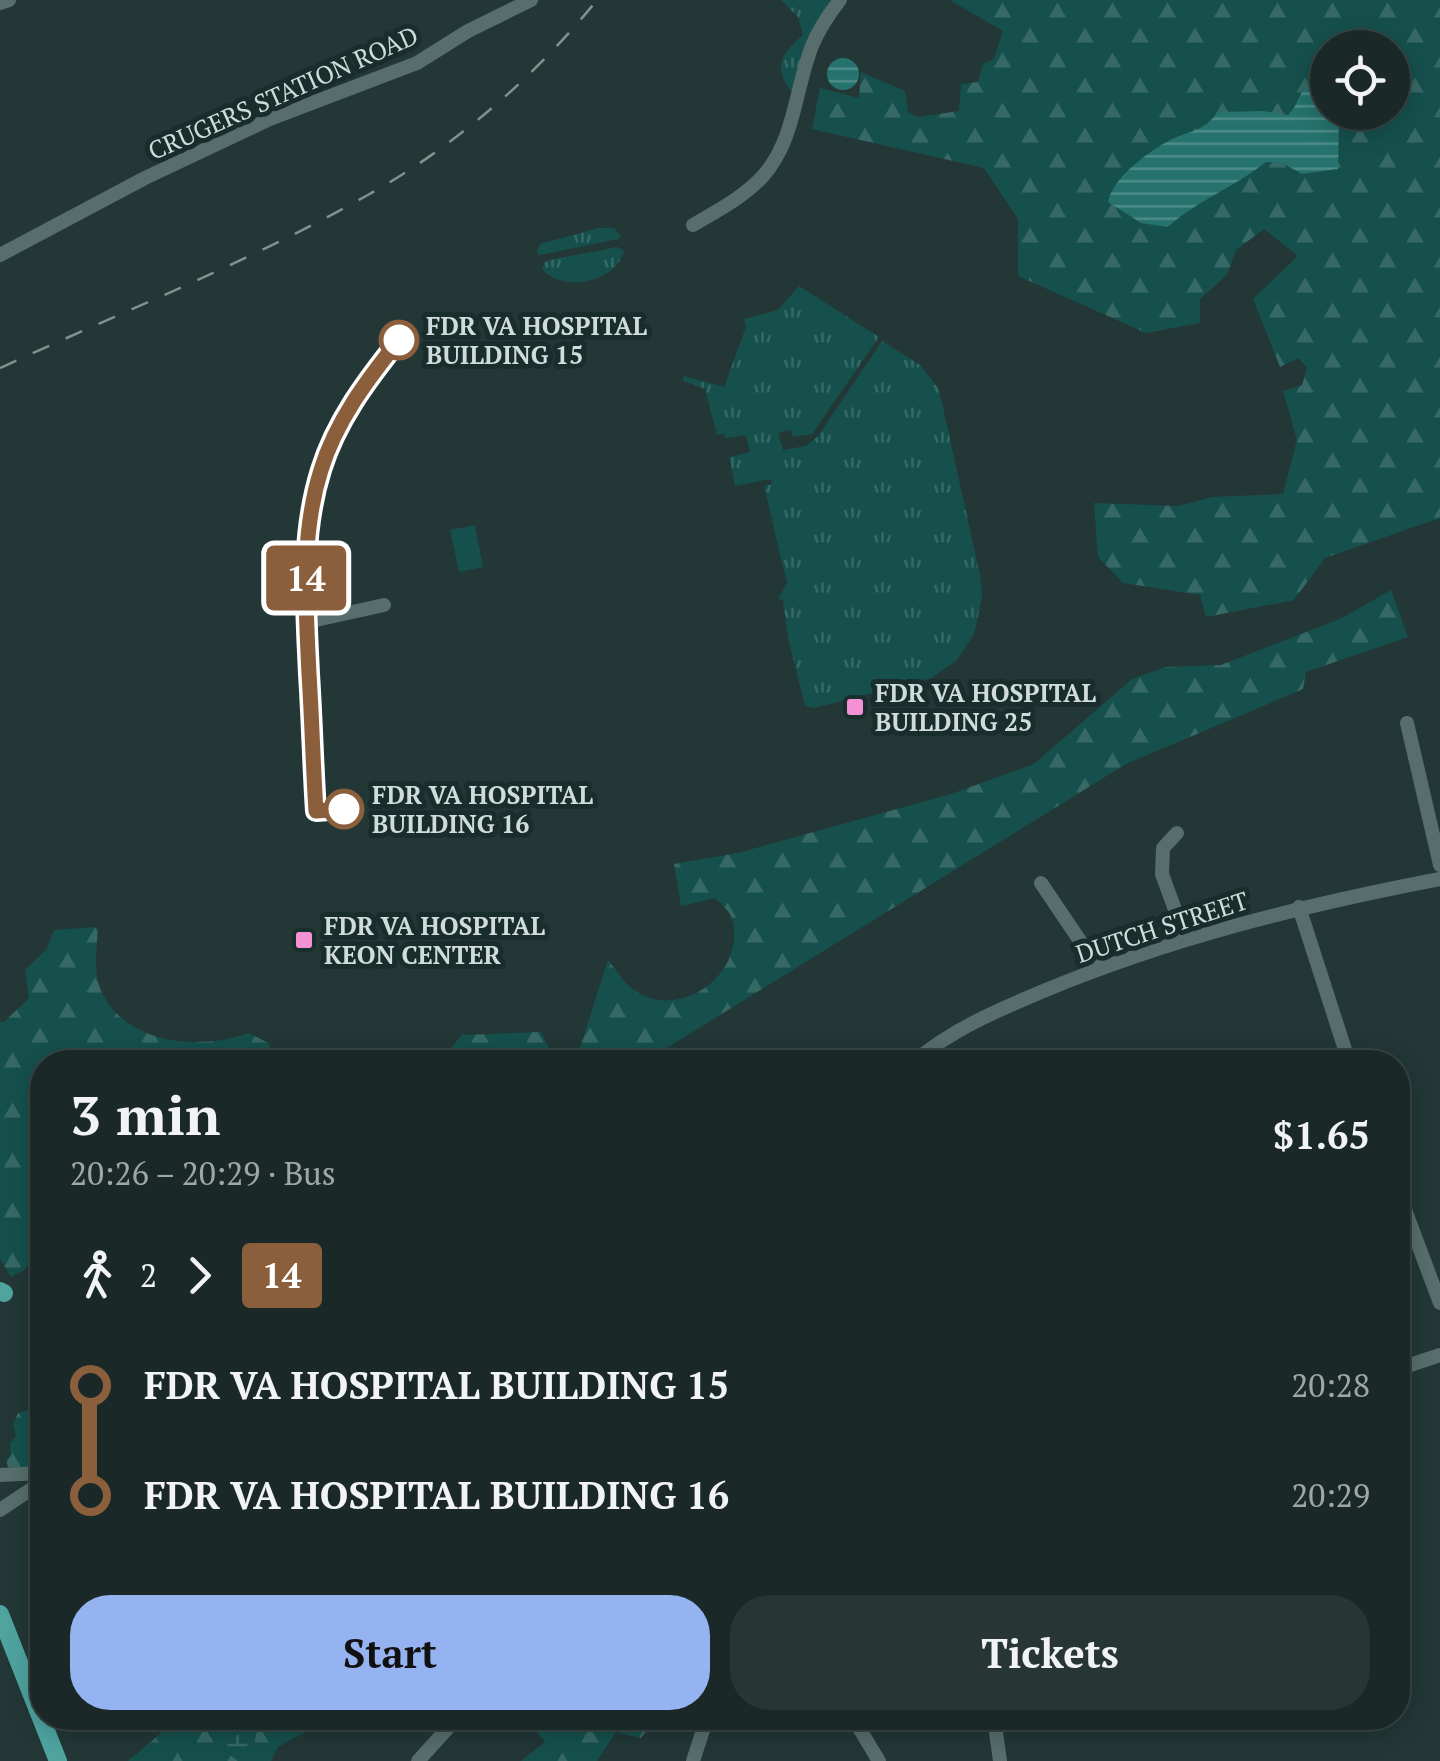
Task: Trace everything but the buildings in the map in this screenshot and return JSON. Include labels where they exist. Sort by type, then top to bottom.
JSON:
[{"type":"main road","points":[[0,1614],[30,1690]]},
{"type":"main road","points":[[46,1730],[58,1761]]},
{"type":"street","points":[[0,3],[9,0]]},
{"type":"street","name":"CRUGERS STATION ROAD","points":[[0,255],[145,178],[270,119],[417,63],[468,31],[531,0]]},
{"type":"street","points":[[693,225],[740,196],[762,177],[776,157],[794,112],[811,48],[840,0]]},
{"type":"street","points":[[307,622],[384,605]]},
{"type":"street","points":[[1406,723],[1440,865]]},
{"type":"street","points":[[1177,833],[1162,848],[1162,874],[1186,940]]},
{"type":"street","name":"DUTCH STREET","points":[[931,1050],[962,1028],[1099,969],[1299,907],[1440,879]]},
{"type":"street","points":[[1041,883],[1099,969]]},
{"type":"street","points":[[1299,907],[1341,1050]]},
{"type":"street","points":[[1410,1223],[1440,1302]]},
{"type":"street","points":[[1410,1366],[1440,1355]]},
{"type":"street","points":[[0,1476],[30,1474]]},
{"type":"street","points":[[0,1510],[30,1490]]},
{"type":"street","points":[[418,1761],[446,1730]]},
{"type":"street","points":[[693,1761],[703,1730]]},
{"type":"street","points":[[860,1730],[879,1761]]},
{"type":"street","points":[[996,1730],[1000,1761]]},
{"type":"green space","points":[[781,0],[830,0],[793,94],[782,76],[782,62],[803,35],[798,17]]},
{"type":"green space","points":[[950,0],[1440,0],[1440,518],[1325,558],[1294,600],[1206,617],[1200,595],[1123,583],[1098,557],[1094,503],[1179,506],[1212,497],[1283,494],[1297,440],[1283,391],[1302,385],[1307,367],[1298,358],[1280,367],[1253,299],[1298,256],[1264,229],[1236,250],[1227,275],[1200,299],[1200,323],[1146,333],[1018,276],[1018,219],[984,168],[812,129],[820,88],[859,98],[861,72],[905,91],[908,112],[918,117],[959,111],[961,84],[978,82],[983,64],[994,59],[1003,31]]},
{"type":"green space","points":[[599,228],[614,228],[621,236],[545,254],[539,255],[537,251],[540,244]]},
{"type":"green space","points":[[618,247],[624,251],[619,262],[600,277],[587,281],[562,281],[542,269],[545,262],[554,259]]},
{"type":"green space","points":[[799,286],[879,337],[812,434],[793,437],[791,430],[778,433],[783,450],[806,446],[818,436],[882,341],[920,365],[939,389],[982,597],[974,634],[957,660],[931,678],[814,708],[805,706],[783,600],[778,599],[787,583],[764,486],[772,484],[771,479],[735,486],[729,457],[750,452],[746,435],[717,435],[705,389],[683,381],[684,376],[724,387],[746,327],[744,319],[778,310]]},
{"type":"green space","points":[[475,525],[483,567],[459,572],[450,530]]},
{"type":"green space","points":[[1391,590],[1408,637],[1306,672],[1303,689],[1126,764],[663,1050],[579,1050],[608,960],[630,987],[653,999],[672,1000],[691,996],[708,986],[731,955],[731,916],[715,898],[681,906],[674,864],[738,853],[951,794],[1034,764],[1132,679],[1165,667],[1221,665],[1340,619]]},
{"type":"green space","points":[[98,927],[96,958],[100,988],[126,1022],[144,1032],[186,1042],[229,1039],[249,1033],[270,1044],[268,1050],[30,1050],[30,1263],[11,1277],[0,1259],[0,1022],[29,998],[25,970],[46,950],[54,930]]},
{"type":"green space","points":[[541,1032],[550,1050],[450,1050],[462,1035]]},
{"type":"green space","points":[[30,1409],[30,1467],[17,1469],[8,1467],[6,1460],[16,1436],[13,1424],[18,1413]]},
{"type":"green space","points":[[165,1730],[211,1730],[213,1740],[238,1761],[128,1761]]},
{"type":"green space","points":[[211,1730],[256,1730],[248,1761],[238,1761],[213,1740]]},
{"type":"green space","points":[[256,1730],[308,1730],[278,1747],[271,1761],[248,1761]]},
{"type":"green space","points":[[536,1730],[647,1730],[641,1738],[616,1732],[597,1761],[521,1761],[545,1742]]},
{"type":"shaded area","points":[[843,58],[854,63],[859,74],[854,85],[843,90],[832,85],[827,74],[832,63]]},
{"type":"shaded area","points":[[1310,87],[1310,130],[1339,130],[1338,169],[1302,174],[1282,163],[1266,162],[1168,227],[1141,223],[1108,202],[1117,183],[1142,158],[1170,140],[1202,127],[1218,112],[1288,115]]},
{"type":"railway","points":[[0,368],[277,243],[398,177],[461,133],[519,84],[597,0]]},
{"type":"bus line","name":"14","points":[[344,809],[316,811],[305,591],[308,525],[322,468],[336,434],[363,386],[399,340]]},
{"type":"place","name":"FDR VA HOSPITAL BUILDING 15","points":[[399,340]]},
{"type":"place","name":"FDR VA HOSPITAL BUILDING 25","points":[[855,707]]},
{"type":"place","name":"FDR VA HOSPITAL BUILDING 16","points":[[344,809]]},
{"type":"place","name":"FDR VA HOSPITAL KEON CENTER","points":[[304,940]]}]
